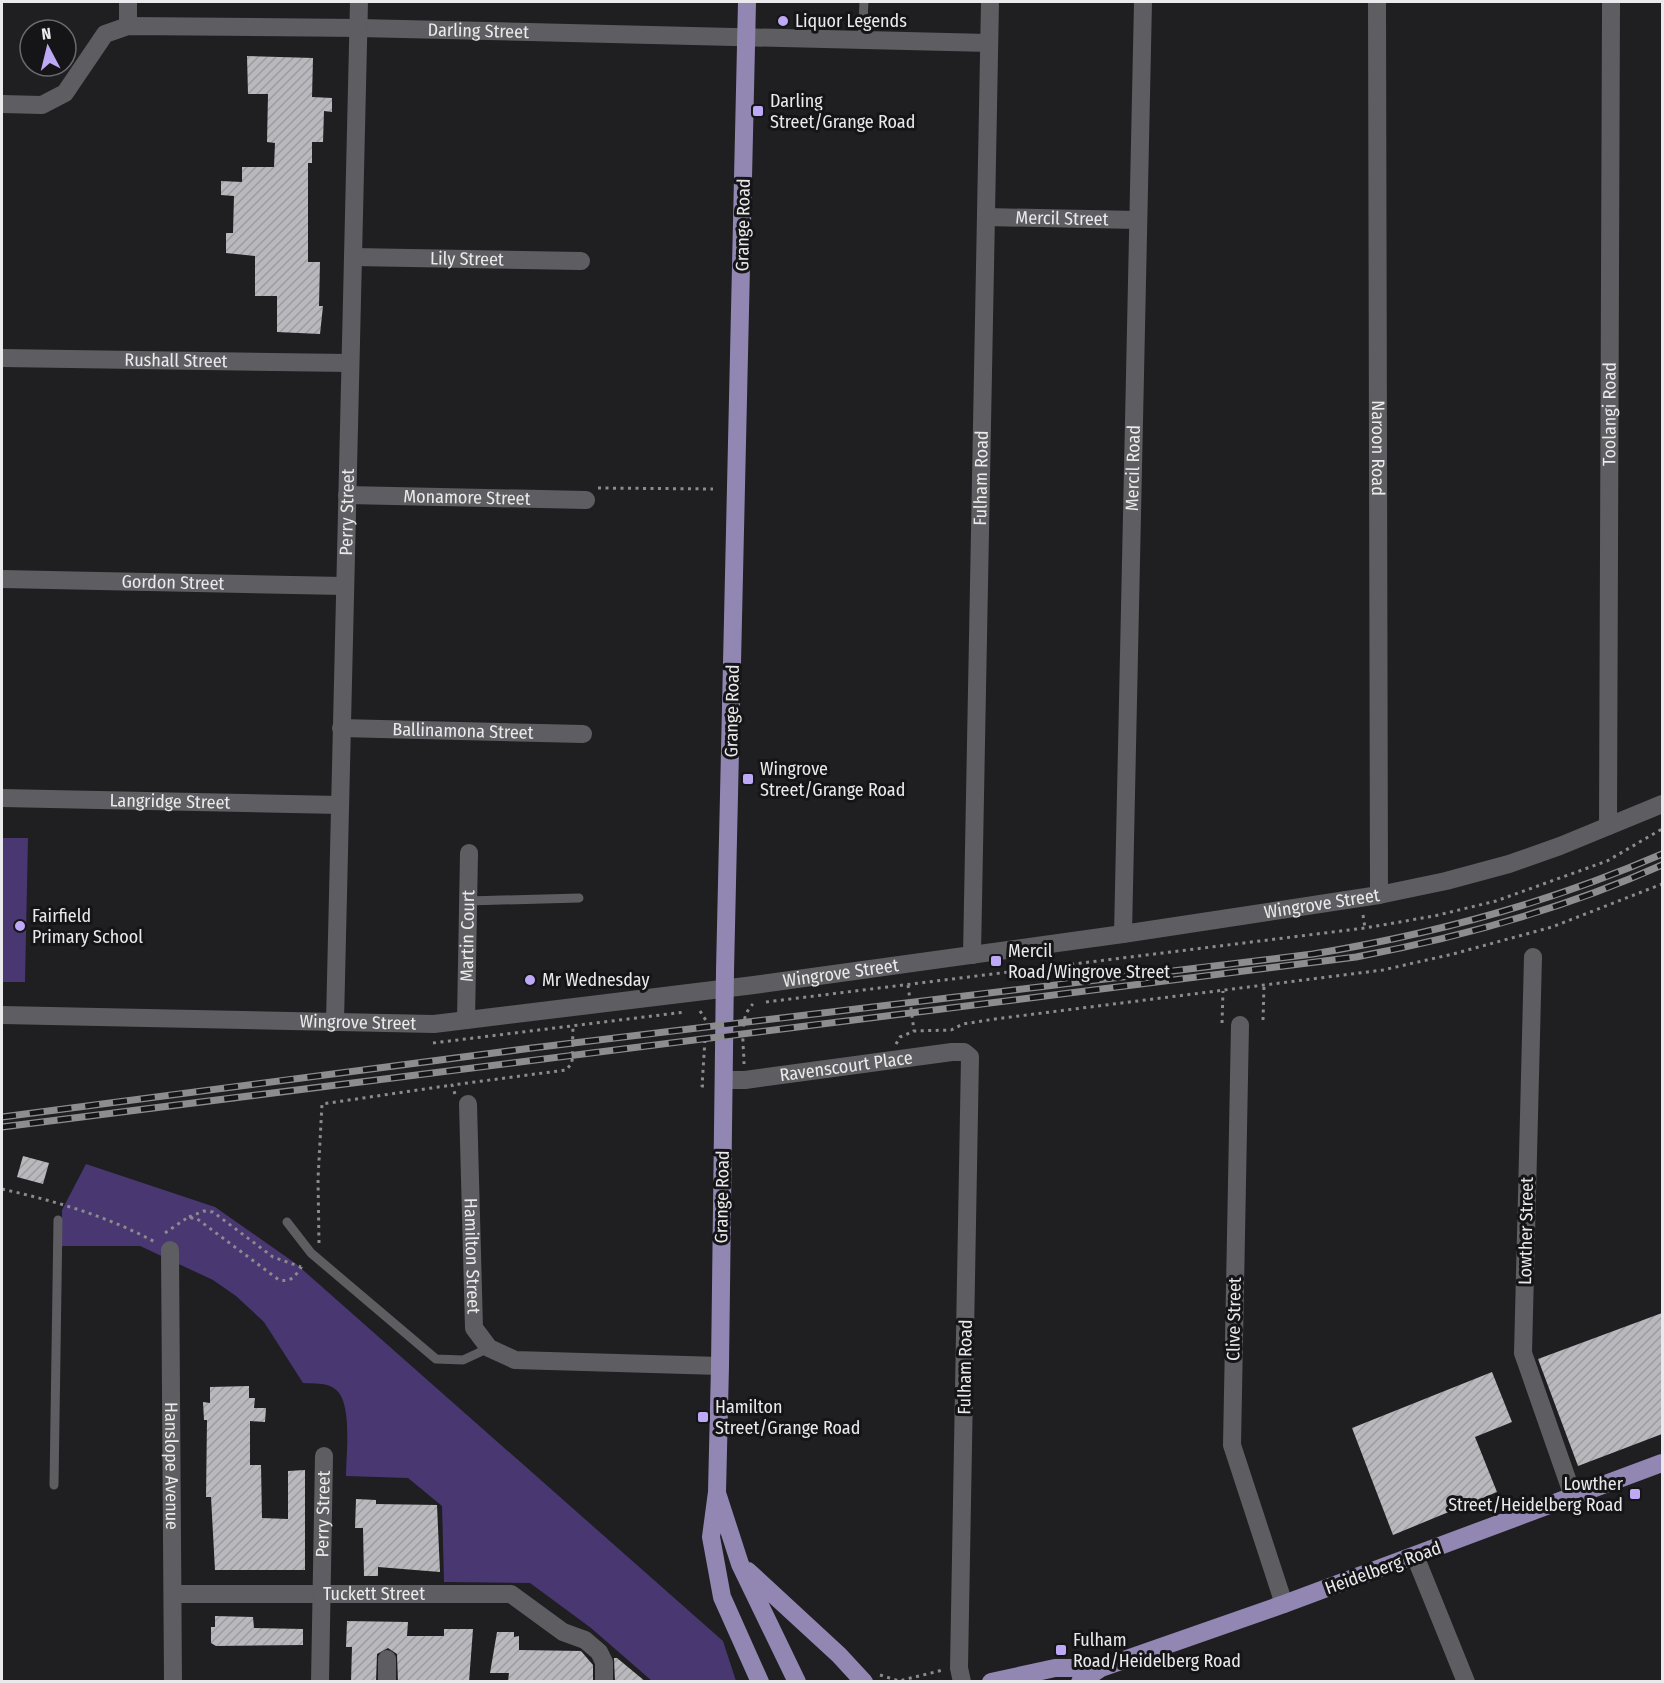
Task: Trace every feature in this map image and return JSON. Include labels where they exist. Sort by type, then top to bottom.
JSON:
[{"type":"main road","name":"Grange Road","points":[[747,2],[724,1014],[720,1366],[717,1492],[711,1537],[722,1598],[760,1682]]},
{"type":"main road","name":"Heidelberg Road","points":[[1080,1682],[1101,1668],[1284,1604],[1662,1463]]},
{"type":"main road","name":"Grange Road","points":[[717,1492],[740,1564],[797,1682]]},
{"type":"main road","points":[[740,1564],[863,1680]]},
{"type":"main road","name":"Heidelberg Road","points":[[991,1682],[1055,1668],[1101,1668]]},
{"type":"street","points":[[128,2],[128,26]]},
{"type":"street","name":"Perry Street","points":[[336,1022],[349,363],[359,2]]},
{"type":"street","name":"Fulham Road","points":[[972,955],[990,2]]},
{"type":"street","name":"Mercil Road","points":[[1123,934],[1143,2]]},
{"type":"street","name":"Naroon Road","points":[[1377,2],[1379,895]]},
{"type":"street","name":"Toolangi Road","points":[[1608,826],[1611,2]]},
{"type":"street","name":"Darling Street","points":[[2,104],[42,105],[65,93],[105,34],[128,26],[359,28],[989,43]]},
{"type":"street","name":"Mercil Street","points":[[986,218],[1138,220]]},
{"type":"street","name":"Lily Street","points":[[353,257],[581,261]]},
{"type":"street","name":"Rushall Street","points":[[2,358],[349,363]]},
{"type":"street","name":"Monamore Street","points":[[347,495],[588,494]]},
{"type":"street","name":"Gordon Street","points":[[2,579],[344,586]]},
{"type":"street","name":"Ballinamona Street","points":[[341,728],[583,734]]},
{"type":"street","name":"Langridge Street","points":[[2,798],[340,805]]},
{"type":"street","name":"Wingrove Street","points":[[2,1016],[434,1024],[725,989],[1123,934],[1379,895],[1446,881],[1509,864],[1662,804]]},
{"type":"street","name":"Martin Court","points":[[466,1020],[469,853]]},
{"type":"street","name":"Lowther Street","points":[[1533,957],[1523,1353],[1573,1496]]},
{"type":"street","name":"Clive Street","points":[[1240,1025],[1232,1445],[1284,1604]]},
{"type":"street","name":"Ravenscourt Place","points":[[724,1078],[745,1080],[952,1052],[967,1054]]},
{"type":"street","name":"Fulham Road","points":[[960,1675],[972,1062],[967,1054]]},
{"type":"street","name":"Hamilton Street","points":[[468,1104],[474,1328],[489,1348]]},
{"type":"street","name":"Hanslope Avenue","points":[[170,1250],[173,1682]]},
{"type":"street","points":[[489,1348],[515,1360],[720,1366]]},
{"type":"street","name":"Perry Street","points":[[320,1682],[324,1456]]},
{"type":"street","points":[[1415,1556],[1466,1682]]},
{"type":"street","name":"Tuckett Street","points":[[173,1594],[511,1594],[563,1632],[585,1640],[599,1652],[604,1662],[604,1682]]},
{"type":"street","points":[[387,1659],[387,1682]]},
{"type":"lane","points":[[862,41],[864,2]]},
{"type":"lane","points":[[468,901],[579,898]]},
{"type":"lane","points":[[54,1485],[58,1220]]},
{"type":"lane","points":[[287,1222],[311,1253],[436,1359],[463,1360],[489,1348]]},
{"type":"path","points":[[588,494],[714,489]]},
{"type":"path","points":[[914,1031],[908,985],[1365,928],[1434,916],[1496,901],[1607,861],[1662,829]]},
{"type":"path","points":[[900,1037],[914,1031],[951,1030],[963,1024],[995,1019],[1383,970],[1552,927],[1662,884]]},
{"type":"path","points":[[1552,927],[1552,932]]},
{"type":"path","points":[[1263,1020],[1264,986]]},
{"type":"path","points":[[1221,1025],[1223,991]]},
{"type":"path","points":[[744,1073],[744,1021],[746,1011],[753,1004]]},
{"type":"path","points":[[700,1011],[707,1021],[702,1086]]},
{"type":"path","points":[[187,1218],[196,1218],[279,1280],[287,1281],[293,1278],[320,1244],[318,1179],[322,1104],[566,1070],[572,1063],[573,1027]]},
{"type":"path","points":[[452,1085],[453,1092],[468,1104]]},
{"type":"path","points":[[2,1189],[54,1201],[125,1226],[170,1250]]},
{"type":"path","points":[[153,1240],[187,1218],[204,1211],[213,1212],[273,1257],[302,1267]]},
{"type":"path","points":[[863,1680],[872,1670],[886,1678],[899,1681],[960,1675]]},
{"type":"shaded area","points":[[2,838],[28,838],[25,982],[2,982]]},
{"type":"shaded area","points":[[86,1164],[215,1207],[295,1263],[723,1641],[736,1681],[652,1681],[591,1628],[530,1583],[444,1582],[442,1506],[408,1478],[346,1476],[347,1429],[341,1396],[328,1385],[303,1383],[264,1322],[236,1296],[213,1280],[140,1246],[62,1246],[62,1210]]},
{"type":"building","points":[[247,56],[313,58],[312,97],[332,98],[332,112],[324,111],[323,142],[312,142],[312,163],[308,163],[308,262],[320,262],[319,306],[323,306],[320,334],[277,332],[277,296],[255,296],[255,256],[226,253],[226,233],[233,233],[234,196],[221,195],[221,181],[242,182],[242,167],[274,167],[275,143],[267,142],[268,94],[248,94]]},
{"type":"building","points":[[23,1156],[49,1163],[43,1184],[17,1177]]},
{"type":"building","points":[[1662,1313],[1662,1434],[1578,1466],[1538,1359]]},
{"type":"building","points":[[1492,1372],[1512,1422],[1475,1437],[1497,1492],[1393,1535],[1352,1428]]},
{"type":"building","points":[[249,1386],[249,1398],[255,1398],[254,1408],[266,1408],[265,1422],[250,1421],[250,1465],[261,1465],[262,1518],[288,1519],[288,1471],[305,1470],[305,1570],[215,1570],[211,1497],[206,1497],[207,1420],[204,1420],[203,1402],[210,1403],[210,1387]]},
{"type":"building","points":[[356,1499],[376,1500],[376,1504],[437,1505],[440,1572],[378,1567],[378,1576],[364,1576],[363,1528],[355,1528]]},
{"type":"building","points":[[215,1616],[253,1617],[254,1628],[303,1629],[303,1645],[216,1646],[211,1643],[211,1627],[215,1627]]},
{"type":"building","points":[[347,1621],[408,1622],[407,1636],[444,1636],[444,1629],[473,1629],[469,1682],[398,1682],[397,1654],[388,1648],[377,1654],[376,1682],[351,1682],[352,1647],[346,1647]]},
{"type":"building","points":[[497,1632],[514,1632],[514,1637],[519,1636],[519,1650],[581,1651],[593,1665],[593,1682],[508,1681],[509,1673],[490,1673]]},
{"type":"building","points":[[614,1658],[617,1658],[646,1682],[615,1682]]},
{"type":"railway","points":[[2,1117],[532,1048],[1313,954],[1403,937],[1490,915],[1620,872],[1662,854]]},
{"type":"railway","points":[[2,1127],[1356,957],[1512,920],[1588,895],[1662,865]]},
{"type":"place","name":"Liquor Legends","points":[[783,21]]},
{"type":"place","name":"Darling Street/Grange Road","points":[[758,111]]},
{"type":"place","name":"Wingrove Street/Grange Road","points":[[748,779]]},
{"type":"place","name":"Fairfield Primary School","points":[[20,926]]},
{"type":"place","name":"Mercil Road/Wingrove Street","points":[[996,961]]},
{"type":"place","name":"Mr Wednesday","points":[[530,980]]},
{"type":"place","name":"Hamilton Street/Grange Road","points":[[703,1417]]},
{"type":"place","name":"Lowther Street/Heidelberg Road","points":[[1635,1494]]},
{"type":"place","name":"Fulham Road/Heidelberg Road","points":[[1061,1650]]}]
